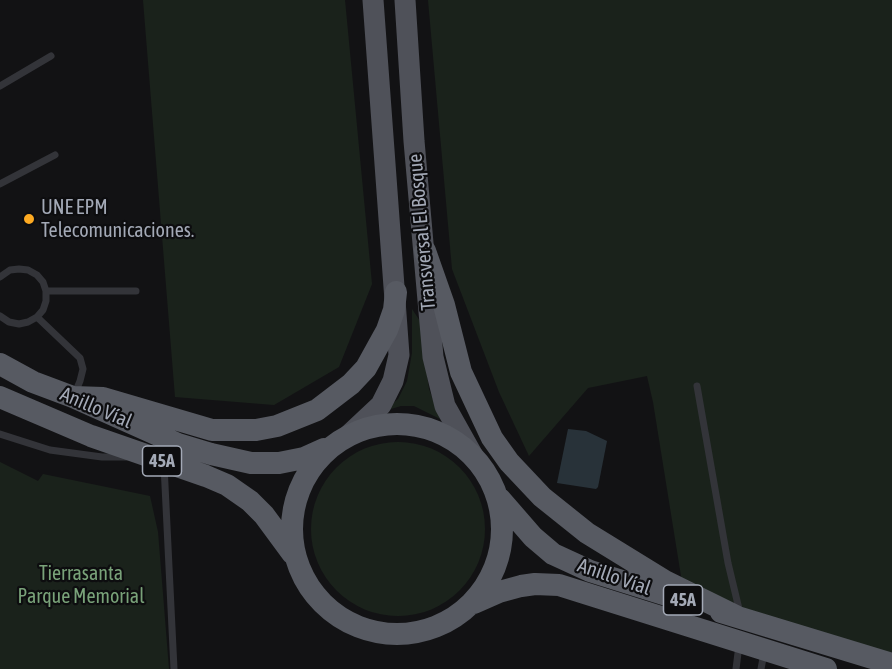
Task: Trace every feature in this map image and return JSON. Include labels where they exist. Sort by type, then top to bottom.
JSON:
[{"type":"highway","points":[[425,250],[444,305],[461,372],[492,438],[509,462],[542,497],[587,533],[665,581],[738,617]]},
{"type":"highway","points":[[73,397],[103,398],[212,430],[256,430],[277,426],[317,410],[351,384],[378,350],[394,310],[396,292]]},
{"type":"highway","name":"Anillo Víal","points":[[0,364],[33,382],[73,397],[178,444],[236,461],[265,464],[290,462],[304,459],[340,441]]},
{"type":"highway","name":"Anillo Víal","points":[[0,397],[91,436],[217,480],[238,492],[257,508],[275,527],[297,562]]},
{"type":"highway","points":[[381,425],[414,425],[446,436],[473,456],[488,474],[497,495],[502,521],[499,554],[487,584],[470,605],[431,628],[402,633],[372,630],[331,611],[311,589],[297,562],[292,531],[296,499],[310,470],[340,441],[381,425]]},
{"type":"highway","name":"Anillo Víal","points":[[497,495],[533,537],[553,554],[568,562],[590,571],[892,664]]},
{"type":"highway","name":"Anillo Víal","points":[[470,605],[499,592],[521,586],[559,585],[739,643],[763,660],[826,669]]},
{"type":"main road","name":"Transversal El Bosque","points":[[340,441],[381,405],[395,374],[399,342],[374,0]]},
{"type":"main road","name":"Transversal El Bosque","points":[[405,0],[414,141],[434,357],[440,390],[452,419],[473,456]]},
{"type":"lane","points":[[0,86],[51,56]]},
{"type":"lane","points":[[0,184],[55,155]]},
{"type":"lane","points":[[0,277],[10,270],[28,270],[37,275],[46,291],[43,310],[28,322],[19,324],[9,322],[0,316]]},
{"type":"lane","points":[[46,291],[136,291]]},
{"type":"lane","points":[[37,317],[80,358],[83,369],[73,397]]},
{"type":"lane","points":[[697,386],[738,617]]},
{"type":"lane","points":[[1,436],[50,450],[102,457],[158,460],[174,669]]},
{"type":"lane","points":[[736,669],[739,643]]},
{"type":"green space","points":[[143,0],[345,0],[372,284],[339,367],[274,405],[175,397]]},
{"type":"green space","points":[[428,0],[892,0],[892,668],[686,607],[647,376],[588,388],[529,456],[499,392],[452,269]]},
{"type":"green space","points":[[412,309],[420,321],[429,389],[440,419],[414,406],[401,406],[384,411],[398,399],[407,381],[412,353]]},
{"type":"green space","points":[[398,442],[431,449],[446,457],[459,468],[470,481],[478,496],[485,529],[478,562],[470,577],[459,590],[446,601],[431,609],[398,616],[365,609],[350,601],[337,590],[326,577],[318,562],[311,529],[318,496],[326,481],[337,468],[350,457],[365,449]]},
{"type":"green space","name":"Tierrasanta Parque Memorial","points":[[0,462],[38,481],[43,474],[150,496],[158,532],[169,669],[0,669]]},
{"type":"shaded area","points":[[568,429],[586,431],[607,441],[596,489],[557,483]]},
{"type":"place","name":"UNE EPM Telecomunicaciones.","points":[[29,219]]}]
